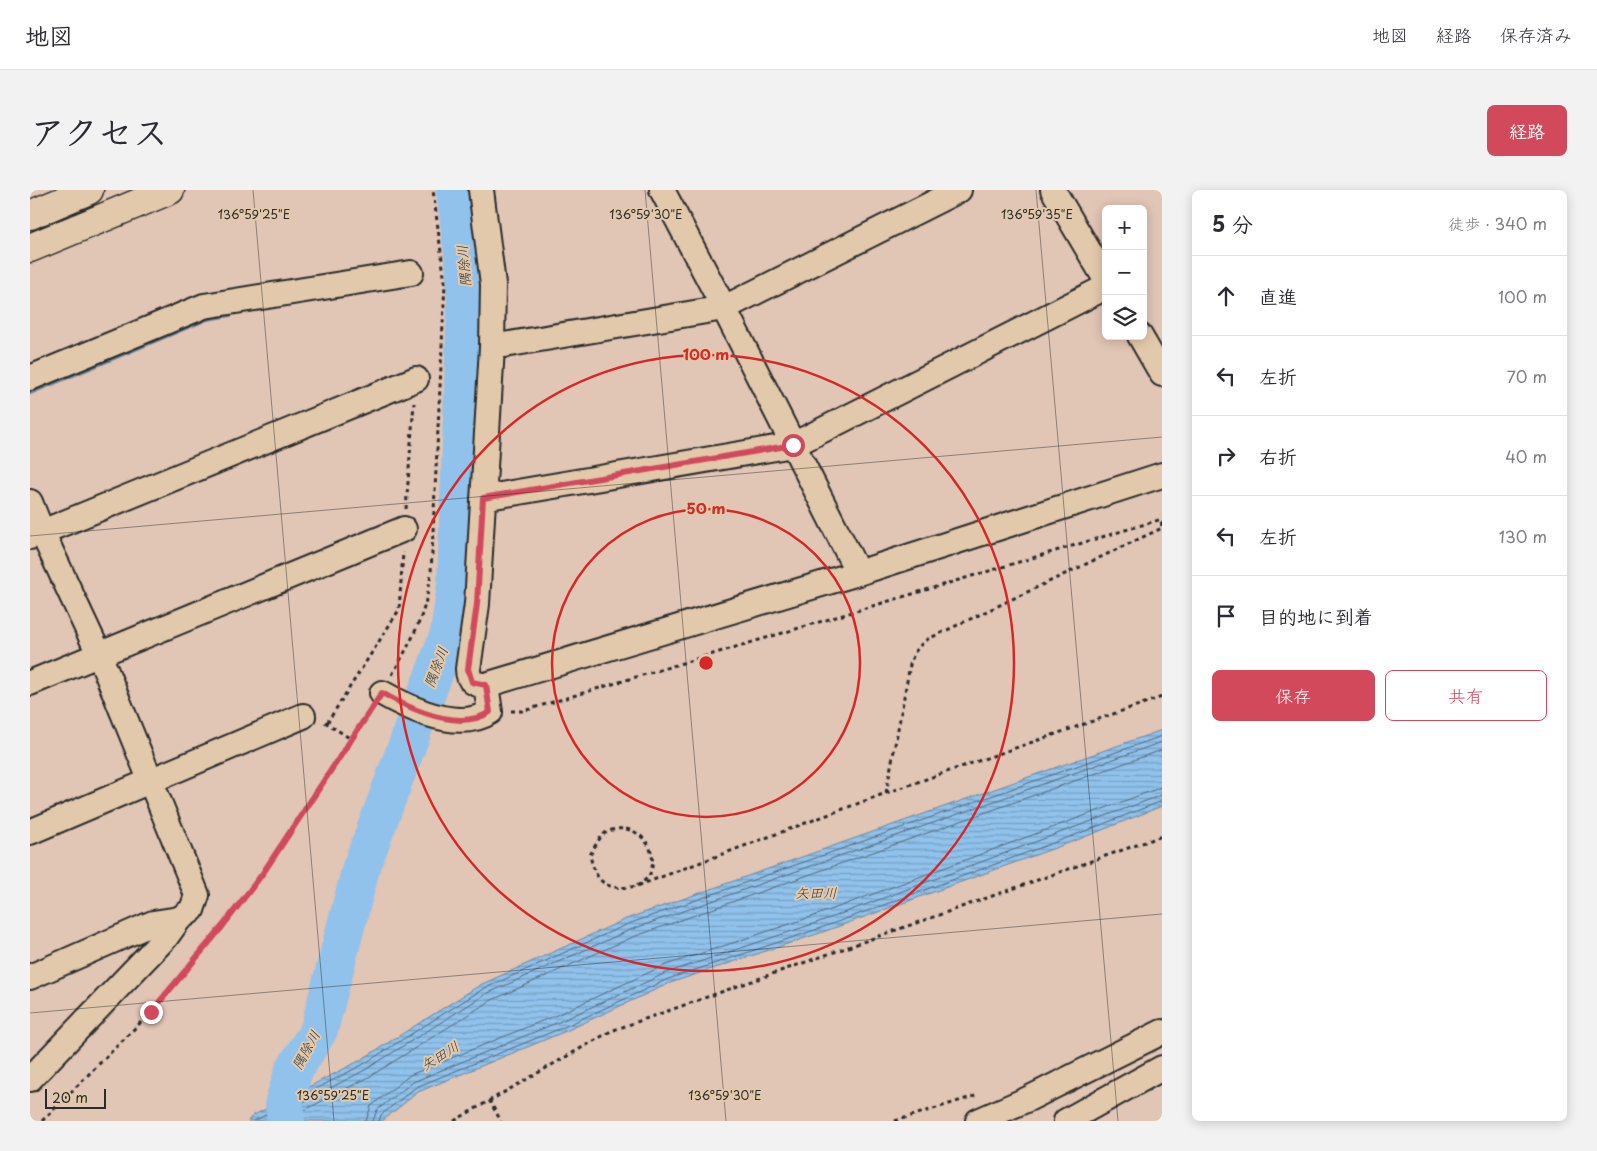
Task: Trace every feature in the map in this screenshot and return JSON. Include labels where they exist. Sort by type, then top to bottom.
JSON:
[{"type":"street","points":[[30,215],[89,190]]},
{"type":"street","points":[[30,248],[170,190]]},
{"type":"street","points":[[481,190],[492,284],[492,347],[477,604],[468,669],[472,682],[486,685],[858,573],[1162,476]]},
{"type":"street","points":[[662,190],[858,573]]},
{"type":"street","points":[[492,347],[724,308],[959,190]]},
{"type":"street","points":[[1053,190],[1102,273]]},
{"type":"street","points":[[30,378],[204,306],[411,273]]},
{"type":"street","points":[[483,498],[793,445],[1102,289]]},
{"type":"street","points":[[1142,340],[1162,374]]},
{"type":"street","points":[[36,535],[416,379]]},
{"type":"street","points":[[30,502],[36,535],[99,654],[149,782],[197,895],[192,910],[180,919],[166,937],[30,1078]]},
{"type":"street","points":[[30,683],[404,528]]},
{"type":"street","points":[[387,696],[454,721],[479,720],[490,712],[486,685]]},
{"type":"street","points":[[30,832],[303,716]]},
{"type":"street","points":[[30,977],[153,923],[180,919]]},
{"type":"street","points":[[978,1121],[1052,1087],[1162,1032]]},
{"type":"street","points":[[1066,1121],[1162,1068]]},
{"type":"path","points":[[42,1121],[151,1012],[222,927],[263,873],[351,739],[387,696],[418,630],[427,604],[431,572],[445,284],[433,190]]},
{"type":"path","points":[[351,739],[327,723],[400,610],[404,528],[416,379]]},
{"type":"path","points":[[490,712],[531,708],[1161,519],[1162,528],[924,642],[914,653],[910,665],[886,793]]},
{"type":"path","points":[[637,886],[648,876],[653,859],[649,847],[640,833],[627,829],[609,831],[599,840],[590,855],[594,872],[603,883],[618,889],[637,886],[886,793],[1162,697]]},
{"type":"path","points":[[454,1121],[612,1031],[1162,836]]},
{"type":"path","points":[[896,1121],[980,1094]]},
{"type":"path","points":[[489,1100],[501,1121]]},
{"type":"water","name":"矢田川","points":[[1162,730],[1162,806],[1077,840],[820,933],[670,983],[566,1031],[418,1092],[382,1121],[248,1121],[252,1116],[359,1061],[480,985],[626,919]]},
{"type":"waterway","name":"隅除川","points":[[286,1121],[284,1102],[294,1070],[319,1030],[361,868],[449,634],[456,586],[466,305],[465,268],[455,190]]},
{"type":"waterway","points":[[30,392],[207,318],[230,314]]},
{"type":"route","points":[[151,1012],[222,927],[263,873],[382,693],[391,699],[454,721],[479,720],[490,712],[486,685],[478,685],[472,682],[468,676],[477,604],[483,498],[793,445]]}]
